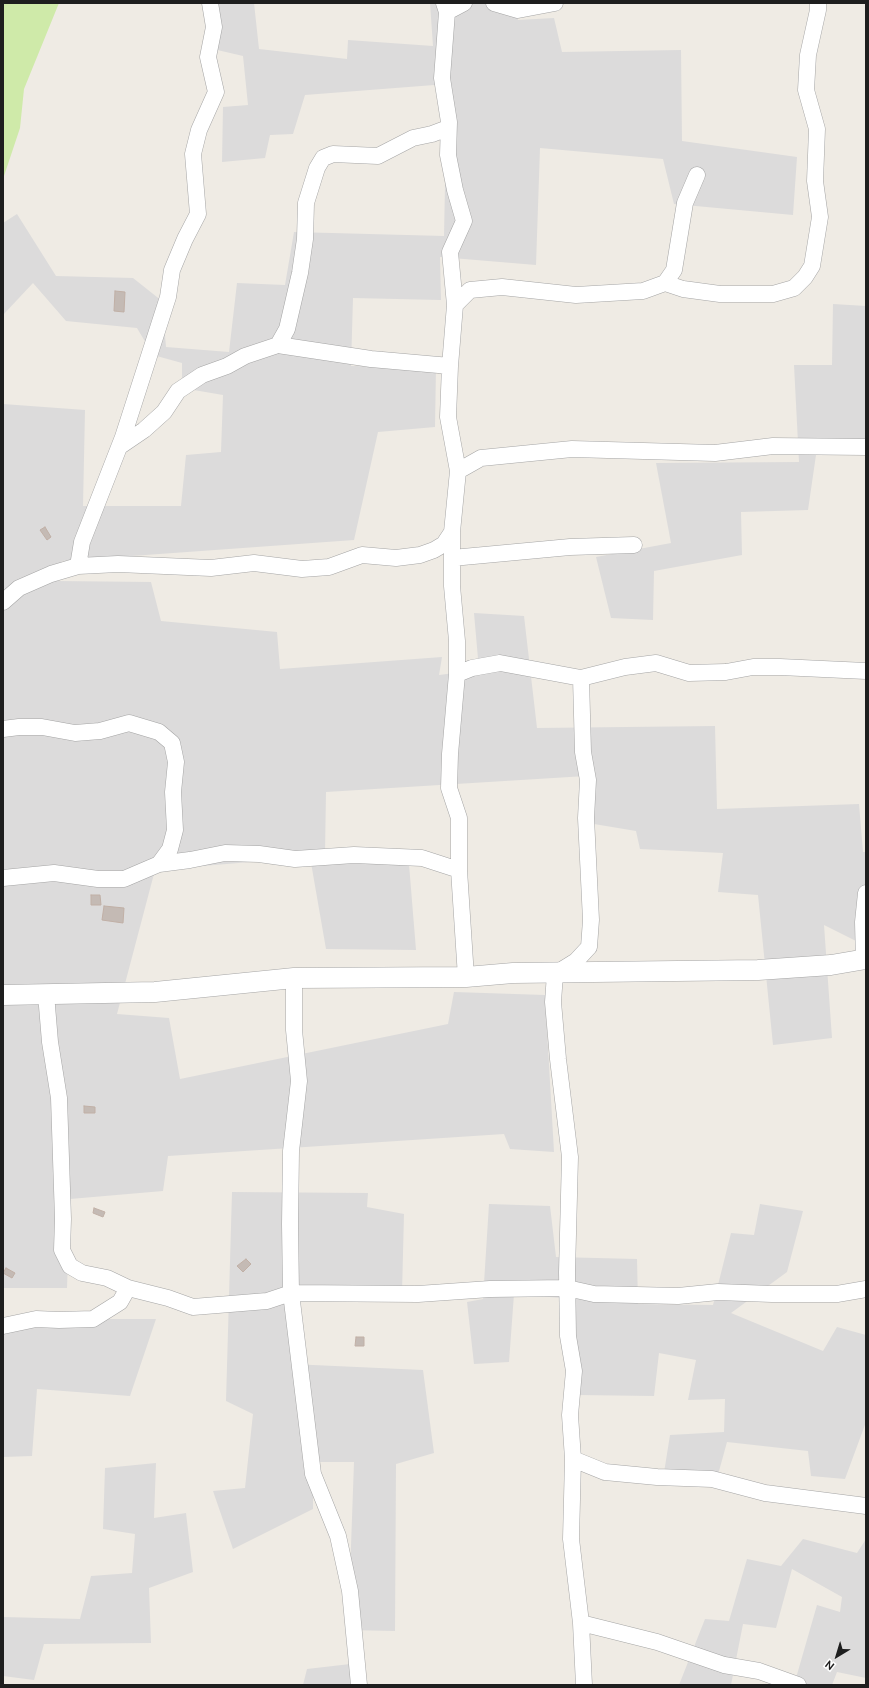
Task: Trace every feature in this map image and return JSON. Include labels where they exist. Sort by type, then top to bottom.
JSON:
[{"type":"street","points":[[78,566],[82,542],[118,447],[168,297],[172,270],[185,239],[198,214],[193,154],[200,130],[216,92],[208,57],[214,27],[210,3]]},
{"type":"street","points":[[464,3],[446,7],[442,78],[448,128],[448,155],[455,190],[464,220],[450,252],[455,305],[448,417],[458,471],[452,532],[452,586],[457,641],[457,674],[450,754],[449,788],[459,818],[459,870],[466,977]]},
{"type":"street","points":[[494,3],[518,10],[555,3]]},
{"type":"street","points":[[665,283],[683,290],[720,294],[773,294],[794,288],[805,277],[812,266],[820,218],[815,181],[817,129],[806,90],[808,55],[818,10],[818,3]]},
{"type":"street","points":[[278,344],[288,329],[300,273],[305,239],[306,204],[317,168],[323,158],[333,154],[378,156],[413,138],[432,134],[448,128]]},
{"type":"street","points":[[455,305],[470,290],[502,287],[576,294],[644,291],[665,283],[674,270],[685,203],[697,176]]},
{"type":"street","points":[[118,447],[144,430],[164,412],[178,390],[202,375],[227,366],[245,356],[278,344],[371,359],[450,366]]},
{"type":"street","points":[[458,471],[482,458],[572,449],[715,453],[773,446],[866,447]]},
{"type":"street","points":[[3,602],[19,588],[52,574],[78,566],[118,564],[211,568],[254,563],[302,569],[322,568],[329,567],[362,555],[396,558],[420,555],[434,550],[444,544],[452,532]]},
{"type":"street","points":[[452,558],[570,547],[634,546]]},
{"type":"street","points":[[457,674],[472,668],[500,663],[581,678],[625,667],[656,663],[689,673],[726,672],[753,667],[866,671]]},
{"type":"street","points":[[555,974],[576,961],[589,947],[591,920],[586,818],[588,780],[583,752],[581,678]]},
{"type":"street","points":[[3,729],[42,727],[75,733],[100,731],[129,722],[159,732],[172,743],[176,762],[173,792],[175,830],[170,848],[159,864]]},
{"type":"street","points":[[3,878],[54,873],[98,879],[124,879],[159,864],[226,853],[259,854],[295,859],[354,855],[422,858],[459,870]]},
{"type":"street","points":[[3,995],[155,992],[294,978],[466,977],[513,973],[555,974],[758,970],[831,965],[865,960],[863,922],[866,893]]},
{"type":"street","points":[[555,974],[553,1002],[570,1157],[567,1288],[568,1336],[574,1371],[570,1415],[573,1459],[571,1539],[581,1623],[584,1685]]},
{"type":"street","points":[[294,978],[294,1030],[299,1082],[292,1152],[290,1224],[291,1293],[313,1474],[338,1536],[350,1591],[359,1685]]},
{"type":"street","points":[[46,994],[50,1042],[59,1098],[63,1212],[62,1250],[70,1266],[82,1273],[107,1278],[128,1288],[168,1298],[193,1307],[267,1301],[291,1293],[418,1294],[490,1289],[567,1288],[594,1294],[678,1296],[718,1292],[837,1294],[866,1289]]},
{"type":"street","points":[[3,1326],[36,1319],[59,1320],[93,1318],[120,1302],[128,1288]]},
{"type":"street","points":[[573,1459],[605,1472],[657,1477],[712,1479],[765,1493],[866,1506]]},
{"type":"street","points":[[581,1623],[657,1642],[724,1665],[759,1671],[798,1685]]},
{"type":"shaded area","points":[[211,3],[254,3],[259,49],[347,59],[348,40],[433,46],[430,3],[515,3],[518,20],[554,18],[562,52],[681,50],[682,141],[797,157],[793,215],[674,204],[663,159],[540,148],[536,265],[440,257],[441,300],[353,298],[351,366],[436,367],[435,427],[378,432],[354,540],[62,561],[56,581],[151,582],[161,621],[277,632],[280,669],[442,657],[439,675],[479,670],[474,613],[524,616],[537,728],[715,726],[717,809],[859,804],[863,852],[866,852],[866,946],[824,925],[832,1038],[773,1045],[758,895],[718,892],[723,853],[640,849],[636,831],[594,824],[586,776],[326,792],[325,853],[408,852],[416,950],[326,949],[310,857],[155,870],[117,1014],[169,1018],[180,1079],[448,1024],[454,992],[545,995],[554,1152],[510,1149],[504,1134],[168,1156],[163,1191],[70,1199],[67,1288],[3,1288],[3,404],[85,410],[83,506],[181,506],[186,455],[221,452],[223,395],[182,388],[182,363],[153,355],[137,328],[66,321],[33,283],[3,315],[3,223],[17,214],[56,276],[133,278],[162,301],[166,347],[229,352],[237,283],[285,285],[294,232],[444,236],[447,84],[305,95],[293,134],[270,135],[265,158],[222,162],[223,107],[248,105],[243,56],[213,49]]},
{"type":"shaded area","points":[[833,304],[866,306],[866,455],[816,455],[808,510],[741,512],[742,555],[654,571],[653,620],[611,618],[596,557],[671,543],[656,463],[799,462],[794,365],[832,365]]},
{"type":"shaded area","points":[[232,1192],[368,1193],[367,1207],[404,1214],[402,1293],[294,1291],[291,1364],[423,1370],[434,1453],[396,1464],[395,1631],[348,1630],[354,1462],[313,1462],[313,1509],[233,1549],[213,1491],[245,1488],[253,1414],[226,1401]]},
{"type":"shaded area","points":[[489,1204],[550,1206],[556,1257],[637,1259],[638,1304],[713,1305],[731,1233],[754,1235],[760,1204],[803,1211],[787,1272],[731,1313],[823,1351],[837,1327],[866,1335],[866,1422],[845,1479],[811,1476],[808,1451],[727,1442],[716,1482],[663,1479],[670,1435],[724,1432],[725,1399],[688,1400],[696,1360],[659,1353],[654,1396],[578,1395],[573,1299],[514,1294],[509,1362],[474,1364],[467,1302],[483,1299]]},
{"type":"shaded area","points":[[3,1319],[156,1319],[130,1396],[37,1389],[32,1456],[3,1457]]},
{"type":"shaded area","points":[[156,1463],[154,1518],[186,1513],[193,1572],[149,1588],[151,1643],[44,1644],[34,1680],[3,1676],[3,1617],[80,1619],[91,1576],[132,1573],[135,1534],[103,1529],[105,1468]]},
{"type":"shaded area","points":[[803,1539],[857,1553],[866,1539],[866,1678],[837,1672],[832,1685],[794,1685],[817,1605],[840,1612],[842,1597],[792,1569],[776,1628],[743,1624],[731,1685],[679,1685],[705,1619],[729,1621],[747,1559],[781,1566]]},
{"type":"shaded area","points":[[359,1663],[358,1685],[303,1685],[307,1669]]},
{"type":"green space","points":[[3,3],[59,3],[24,89],[20,128],[3,179]]},
{"type":"building","points":[[115,291],[125,292],[124,312],[114,311]]},
{"type":"building","points":[[45,527],[51,537],[47,540],[40,530]]},
{"type":"building","points":[[91,895],[100,895],[101,905],[91,905]]},
{"type":"building","points":[[104,906],[124,908],[123,923],[102,920]]},
{"type":"building","points":[[84,1106],[95,1107],[95,1113],[84,1113]]},
{"type":"building","points":[[94,1208],[105,1212],[103,1217],[93,1213]]},
{"type":"building","points":[[246,1259],[251,1264],[243,1272],[237,1266]]},
{"type":"building","points":[[6,1268],[15,1273],[12,1278],[3,1273]]},
{"type":"building","points":[[356,1337],[364,1337],[364,1346],[355,1346]]}]
